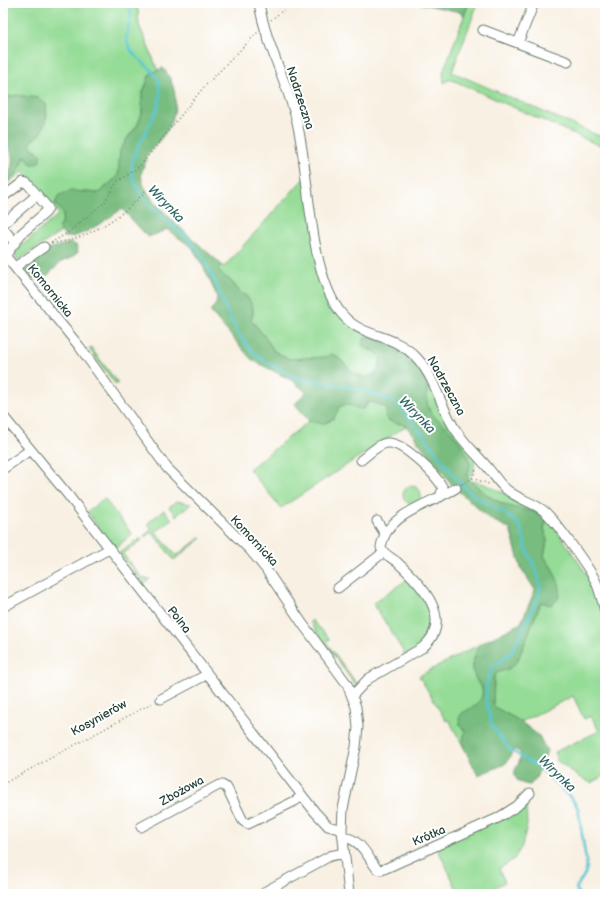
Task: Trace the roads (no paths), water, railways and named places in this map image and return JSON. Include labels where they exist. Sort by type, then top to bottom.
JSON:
[{"type":"street","name":"Nadrzeczna","points":[[259,3],[264,26],[297,121],[305,160],[314,236],[327,288],[338,309],[345,318],[362,331],[391,340],[415,356],[427,373],[458,434],[505,489],[543,510],[554,522],[593,576],[605,610]]},
{"type":"street","points":[[518,43],[534,3]]},
{"type":"street","points":[[482,30],[568,62]]},
{"type":"street","points":[[3,197],[22,182],[27,183],[47,206],[47,210],[21,234],[4,254]]},
{"type":"street","points":[[3,224],[37,195]]},
{"type":"street","points":[[3,228],[15,242]]},
{"type":"street","points":[[15,267],[44,246]]},
{"type":"street","name":"Komornicka","points":[[4,254],[85,354],[167,468],[250,550],[265,568],[306,629],[338,669],[353,695],[357,714],[357,734],[344,796],[343,834],[349,894]]},
{"type":"street","name":"Polna","points":[[3,416],[302,796],[326,824],[343,834]]},
{"type":"street","points":[[361,460],[387,443],[396,445],[418,460],[432,473],[443,488],[440,497]]},
{"type":"street","points":[[3,469],[30,450]]},
{"type":"street","points":[[353,695],[368,679],[427,643],[436,626],[436,614],[429,597],[407,572],[384,552],[381,547],[389,527],[401,518],[456,488]]},
{"type":"street","points":[[377,521],[385,534]]},
{"type":"street","points":[[3,607],[109,549]]},
{"type":"street","points":[[338,588],[384,552]]},
{"type":"street","points":[[161,698],[206,675]]},
{"type":"street","name":"Zbożowa","points":[[141,827],[219,785],[227,788],[243,822],[248,824],[295,801],[302,796]]},
{"type":"street","name":"Krótka","points":[[343,834],[356,841],[377,869],[384,870],[498,818],[517,806],[530,792]]},
{"type":"street","points":[[266,891],[330,856],[344,853]]},
{"type":"waterway","name":"Wirynka","points":[[126,3],[131,13],[127,31],[129,48],[154,74],[160,89],[156,112],[138,146],[134,157],[132,168],[133,179],[144,199],[195,247],[204,260],[230,319],[247,346],[259,357],[298,378],[359,390],[376,395],[396,404],[422,433],[463,486],[479,499],[508,516],[519,525],[526,548],[540,581],[540,593],[512,652],[491,668],[486,688],[486,700],[492,726],[510,750],[540,768],[572,799],[578,808],[587,867],[585,874],[576,888],[578,894]]}]
